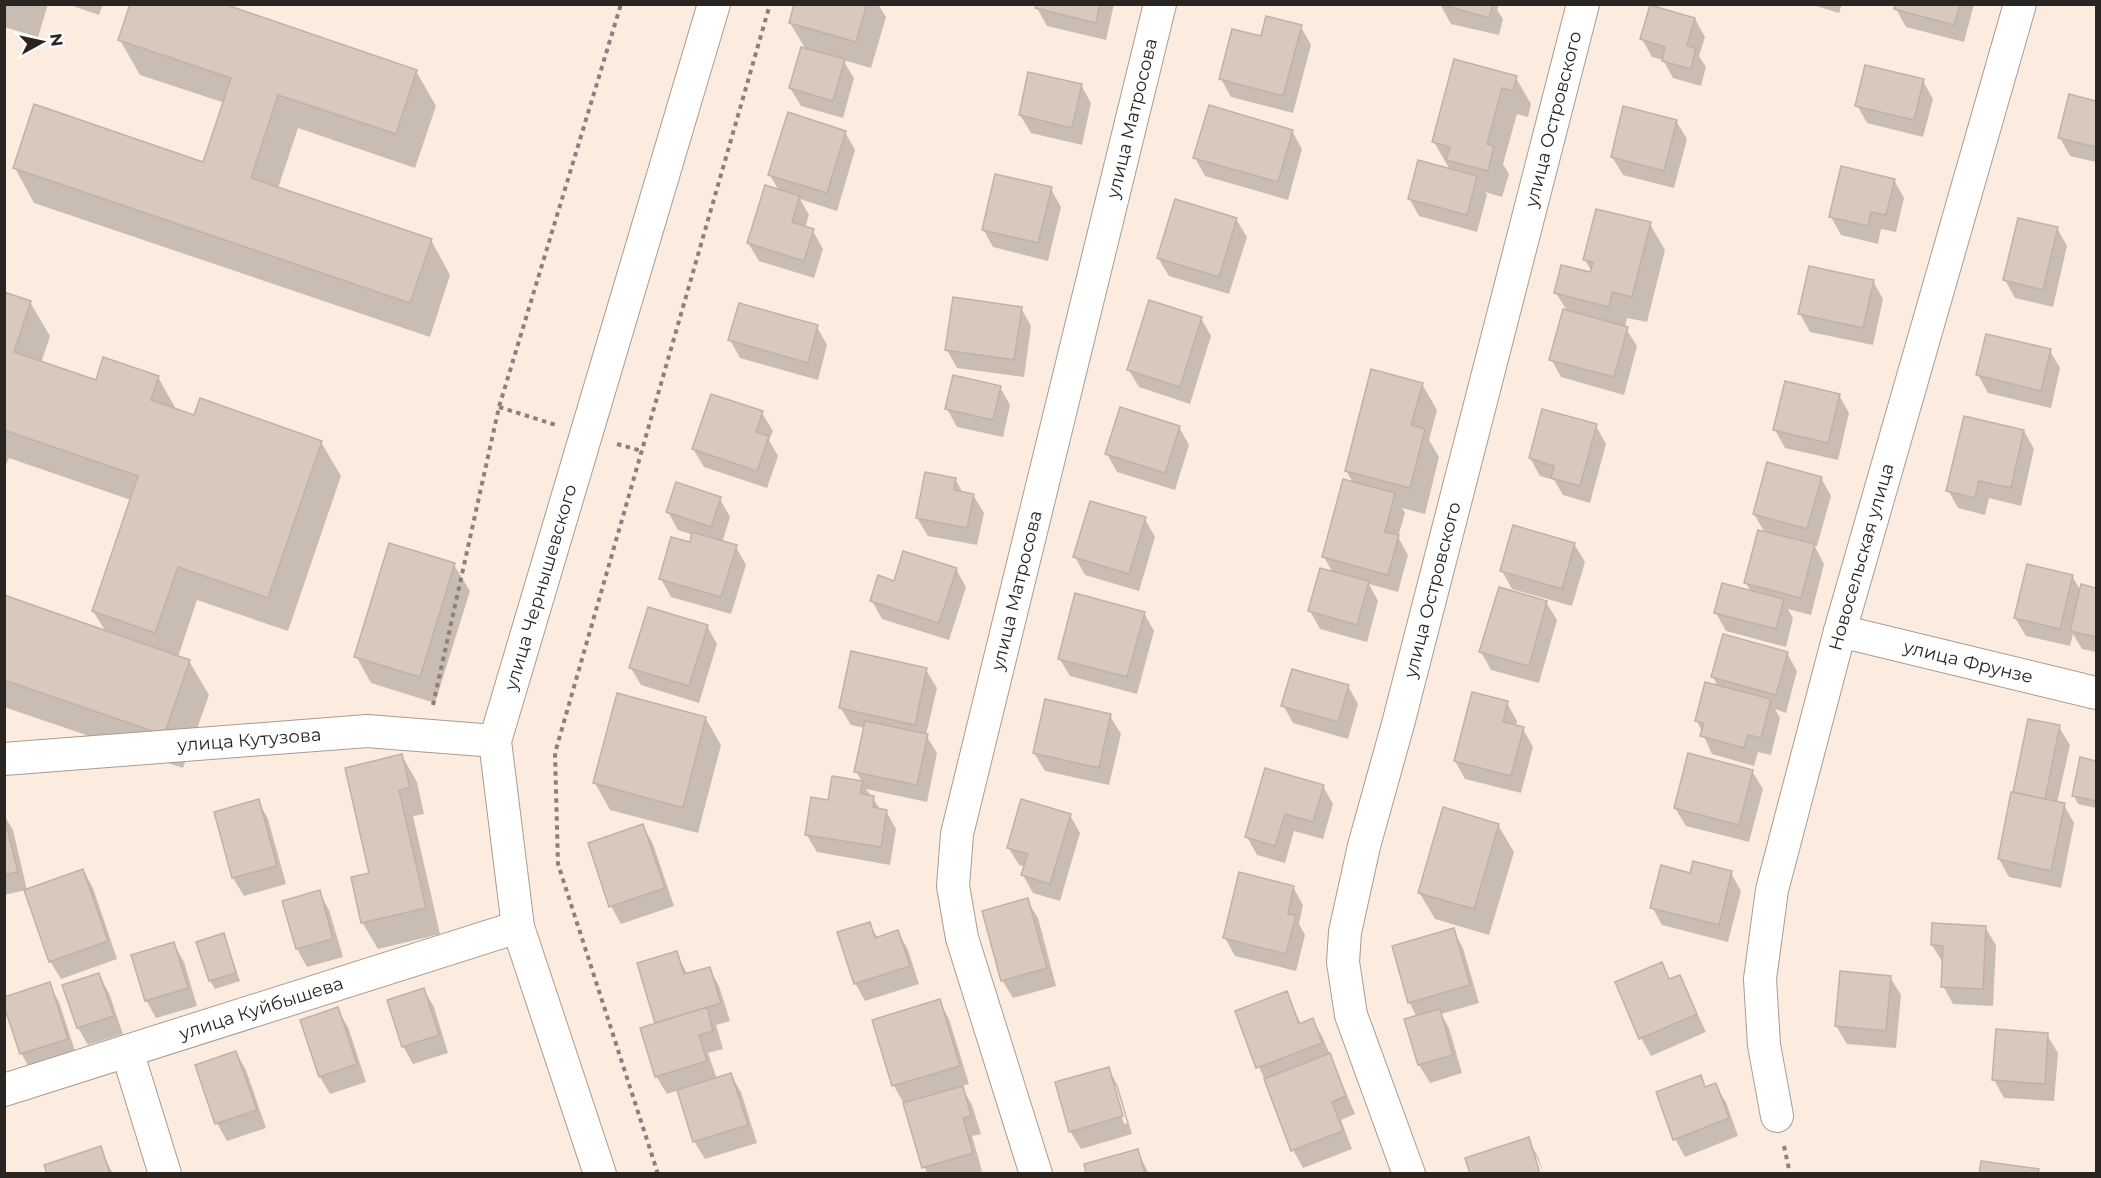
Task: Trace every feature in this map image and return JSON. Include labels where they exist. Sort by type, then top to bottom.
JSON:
[{"type":"street","name":"улица Чернышевского","points":[[600,1173],[518,927],[495,741],[714,4]]},
{"type":"street","name":"улица Матросова","points":[[1036,1173],[962,938],[953,886],[957,834],[1160,4]]},
{"type":"street","name":"улица Островского","points":[[1408,1173],[1351,1015],[1343,962],[1345,932],[1364,846],[1401,713],[1582,4]]},
{"type":"street","name":"Новосельская улица","points":[[1777,1116],[1764,1044],[1760,979],[1770,901],[1840,631],[2020,4]]},
{"type":"street","name":"улица Фрунзе","points":[[1840,631],[2097,693]]},
{"type":"street","name":"улица Кутузова","points":[[4,759],[367,731],[495,741]]},
{"type":"street","name":"улица Куйбышева","points":[[4,1090],[518,927]]},
{"type":"street","points":[[127,1051],[165,1173]]},
{"type":"path","points":[[426,735],[499,407],[621,4]]},
{"type":"path","points":[[658,1173],[558,864],[555,753],[770,4]]},
{"type":"building","points":[[130,4],[224,4],[417,70],[396,134],[278,95],[251,178],[432,239],[410,303],[13,168],[34,104],[203,162],[231,78],[118,40]]},
{"type":"building","points":[[794,4],[867,4],[856,42],[789,23]]},
{"type":"building","points":[[1036,4],[1100,4],[1096,23],[1035,8]]},
{"type":"building","points":[[1440,4],[1493,4],[1489,18]]},
{"type":"building","points":[[1895,4],[1960,4],[1954,25],[1894,9]]},
{"type":"building","points":[[1650,5],[1695,18],[1687,46],[1696,48],[1691,69],[1662,61],[1665,47],[1640,39]]},
{"type":"building","points":[[1266,16],[1302,25],[1283,96],[1219,79],[1232,29],[1261,36]]},
{"type":"building","points":[[801,47],[845,59],[833,101],[789,88]]},
{"type":"building","points":[[1454,59],[1517,76],[1513,91],[1502,88],[1487,144],[1494,146],[1488,171],[1446,160],[1450,147],[1432,142]]},
{"type":"building","points":[[1865,65],[1924,79],[1914,120],[1855,106]]},
{"type":"building","points":[[1028,72],[1082,84],[1072,128],[1019,115]]},
{"type":"building","points":[[2069,94],[2096,101],[2096,147],[2058,138]]},
{"type":"building","points":[[1209,105],[1293,130],[1278,182],[1193,158]]},
{"type":"building","points":[[1623,106],[1677,120],[1664,171],[1611,157]]},
{"type":"building","points":[[788,112],[846,131],[827,193],[768,175]]},
{"type":"building","points":[[1418,160],[1477,176],[1467,215],[1408,199]]},
{"type":"building","points":[[1841,166],[1895,179],[1886,215],[1871,212],[1868,226],[1829,217]]},
{"type":"building","points":[[995,174],[1052,187],[1038,243],[982,230]]},
{"type":"building","points":[[765,185],[800,196],[792,222],[814,229],[804,261],[747,243]]},
{"type":"building","points":[[1175,199],[1237,218],[1219,277],[1157,258]]},
{"type":"building","points":[[1596,209],[1651,222],[1632,297],[1612,292],[1609,307],[1554,293],[1561,265],[1590,272],[1593,262],[1583,260]]},
{"type":"building","points":[[2018,218],[2058,227],[2043,290],[2003,280]]},
{"type":"building","points":[[1809,266],[1874,280],[1863,328],[1798,314]]},
{"type":"building","points":[[4,292],[31,301],[14,352],[96,380],[103,357],[159,376],[151,400],[194,415],[200,398],[322,441],[268,598],[178,567],[155,633],[92,611],[138,476],[4,430]]},
{"type":"building","points":[[953,297],[1022,307],[1014,360],[945,350]]},
{"type":"building","points":[[1149,300],[1202,317],[1180,387],[1127,370]]},
{"type":"building","points":[[739,303],[818,325],[808,363],[728,340]]},
{"type":"building","points":[[1563,309],[1628,327],[1614,377],[1549,360]]},
{"type":"building","points":[[1986,334],[2051,349],[2041,391],[1976,375]]},
{"type":"building","points":[[1371,369],[1423,383],[1411,425],[1425,429],[1410,488],[1345,471]]},
{"type":"building","points":[[953,375],[1001,386],[993,420],[945,409]]},
{"type":"building","points":[[1785,381],[1840,394],[1828,443],[1773,430]]},
{"type":"building","points":[[711,394],[763,411],[756,432],[769,436],[757,471],[692,449]]},
{"type":"building","points":[[1120,407],[1180,426],[1165,473],[1105,454]]},
{"type":"building","points":[[1542,409],[1597,424],[1580,486],[1551,478],[1554,466],[1529,458]]},
{"type":"building","points":[[1964,416],[2024,430],[2011,488],[1979,481],[1975,498],[1946,491]]},
{"type":"building","points":[[1767,462],[1822,477],[1807,529],[1753,514]]},
{"type":"building","points":[[925,472],[956,478],[954,490],[974,494],[967,528],[916,518]]},
{"type":"building","points":[[1343,479],[1395,493],[1385,532],[1399,535],[1388,575],[1322,557]]},
{"type":"building","points":[[676,482],[721,497],[711,527],[666,512]]},
{"type":"building","points":[[1090,501],[1146,517],[1129,574],[1073,557]]},
{"type":"building","points":[[1513,525],[1575,543],[1562,589],[1500,571]]},
{"type":"building","points":[[1758,530],[1815,544],[1801,598],[1744,583]]},
{"type":"building","points":[[692,532],[737,545],[721,597],[659,579],[671,537],[690,542]]},
{"type":"building","points":[[389,543],[455,563],[420,677],[354,657]]},
{"type":"building","points":[[903,551],[957,568],[939,623],[870,601],[878,575],[894,581]]},
{"type":"building","points":[[2027,564],[2073,575],[2060,629],[2014,618]]},
{"type":"building","points":[[1320,568],[1369,581],[1357,625],[1308,611]]},
{"type":"building","points":[[1722,583],[1784,599],[1776,629],[1714,613]]},
{"type":"building","points":[[2081,584],[2096,588],[2096,637],[2070,631]]},
{"type":"building","points":[[1499,587],[1547,601],[1529,666],[1479,652]]},
{"type":"building","points":[[1075,593],[1145,612],[1127,677],[1058,659]]},
{"type":"building","points":[[4,595],[190,660],[164,735],[4,680]]},
{"type":"building","points":[[648,607],[708,625],[689,686],[629,668]]},
{"type":"building","points":[[1723,634],[1788,652],[1776,695],[1711,677]]},
{"type":"building","points":[[851,651],[927,668],[915,725],[839,708]]},
{"type":"building","points":[[1292,669],[1349,685],[1338,722],[1281,706]]},
{"type":"building","points":[[1705,682],[1771,699],[1761,738],[1748,735],[1744,748],[1700,736],[1704,723],[1695,721]]},
{"type":"building","points":[[1472,692],[1508,701],[1503,722],[1524,727],[1511,776],[1454,761]]},
{"type":"building","points":[[617,693],[706,717],[683,808],[593,783]]},
{"type":"building","points":[[1045,699],[1111,714],[1099,768],[1033,753]]},
{"type":"building","points":[[2028,719],[2060,725],[2045,799],[2013,792]]},
{"type":"building","points":[[865,721],[928,734],[917,785],[854,772]]},
{"type":"building","points":[[1688,753],[1753,770],[1739,825],[1674,808]]},
{"type":"building","points":[[402,754],[410,787],[399,790],[426,908],[361,923],[351,877],[369,873],[345,768]]},
{"type":"building","points":[[2080,757],[2096,761],[2096,801],[2072,796]]},
{"type":"building","points":[[1265,768],[1324,785],[1313,822],[1285,814],[1275,846],[1245,837]]},
{"type":"building","points":[[832,776],[863,781],[860,793],[874,796],[873,807],[887,810],[881,847],[805,835],[811,797],[828,800]]},
{"type":"building","points":[[2011,792],[2065,803],[2051,871],[1998,859]]},
{"type":"building","points":[[259,799],[277,866],[232,878],[214,812]]},
{"type":"building","points":[[1021,799],[1071,814],[1050,884],[1021,875],[1028,854],[1007,848]]},
{"type":"building","points":[[1443,807],[1499,824],[1474,909],[1418,893]]},
{"type":"building","points":[[4,816],[18,872],[4,875]]},
{"type":"building","points":[[643,824],[665,888],[609,907],[588,843]]},
{"type":"building","points":[[1693,861],[1732,871],[1719,925],[1650,908],[1661,865],[1690,873]]},
{"type":"building","points":[[83,869],[108,941],[49,962],[24,890]]},
{"type":"building","points":[[1239,872],[1294,886],[1288,914],[1296,915],[1286,954],[1223,938]]},
{"type":"building","points":[[320,890],[333,939],[296,949],[282,901]]},
{"type":"building","points":[[1028,898],[1047,968],[1001,981],[982,911]]},
{"type":"building","points":[[870,922],[875,938],[898,930],[910,966],[854,984],[837,932]]},
{"type":"building","points":[[1932,923],[1986,926],[1983,989],[1941,987],[1943,946],[1931,945]]},
{"type":"building","points":[[1454,928],[1470,985],[1408,1003],[1392,946]]},
{"type":"building","points":[[224,933],[236,973],[209,981],[196,942]]},
{"type":"building","points":[[174,942],[188,988],[145,1001],[131,955]]},
{"type":"building","points":[[677,951],[684,974],[710,967],[721,1003],[655,1023],[637,963]]},
{"type":"building","points":[[1662,962],[1669,979],[1680,975],[1697,1014],[1639,1039],[1615,982]]},
{"type":"building","points":[[1840,971],[1891,976],[1886,1031],[1835,1026]]},
{"type":"building","points":[[99,973],[114,1016],[77,1028],[62,985]]},
{"type":"building","points":[[50,982],[68,1039],[20,1054],[4,1006],[4,997]]},
{"type":"building","points":[[424,988],[439,1035],[402,1047],[387,1000]]},
{"type":"building","points":[[1287,991],[1299,1024],[1313,1018],[1322,1043],[1256,1068],[1235,1011]]},
{"type":"building","points":[[940,999],[960,1066],[892,1086],[872,1020]]},
{"type":"building","points":[[338,1007],[357,1064],[319,1077],[300,1020]]},
{"type":"building","points":[[707,1007],[713,1031],[699,1035],[707,1061],[655,1077],[640,1028]]},
{"type":"building","points":[[1440,1009],[1453,1055],[1418,1065],[1404,1019]]},
{"type":"building","points":[[1996,1029],[2048,1033],[2045,1084],[1992,1080]]},
{"type":"building","points":[[236,1051],[257,1110],[215,1124],[195,1065]]},
{"type":"building","points":[[1330,1053],[1346,1096],[1332,1102],[1343,1131],[1291,1151],[1264,1079]]},
{"type":"building","points":[[1109,1067],[1123,1116],[1069,1132],[1055,1082]]},
{"type":"building","points":[[731,1073],[748,1125],[693,1142],[677,1090]]},
{"type":"building","points":[[1701,1075],[1705,1087],[1716,1083],[1729,1118],[1673,1140],[1656,1092]]},
{"type":"building","points":[[963,1086],[971,1116],[963,1118],[973,1153],[922,1168],[903,1103]]},
{"type":"building","points":[[1529,1137],[1540,1174],[1470,1174],[1465,1158]]},
{"type":"building","points":[[101,1146],[110,1174],[47,1174],[44,1165]]},
{"type":"building","points":[[1138,1149],[1145,1174],[1086,1174],[1084,1164]]},
{"type":"building","points":[[1981,1161],[2039,1169],[2038,1174],[1979,1174]]}]
